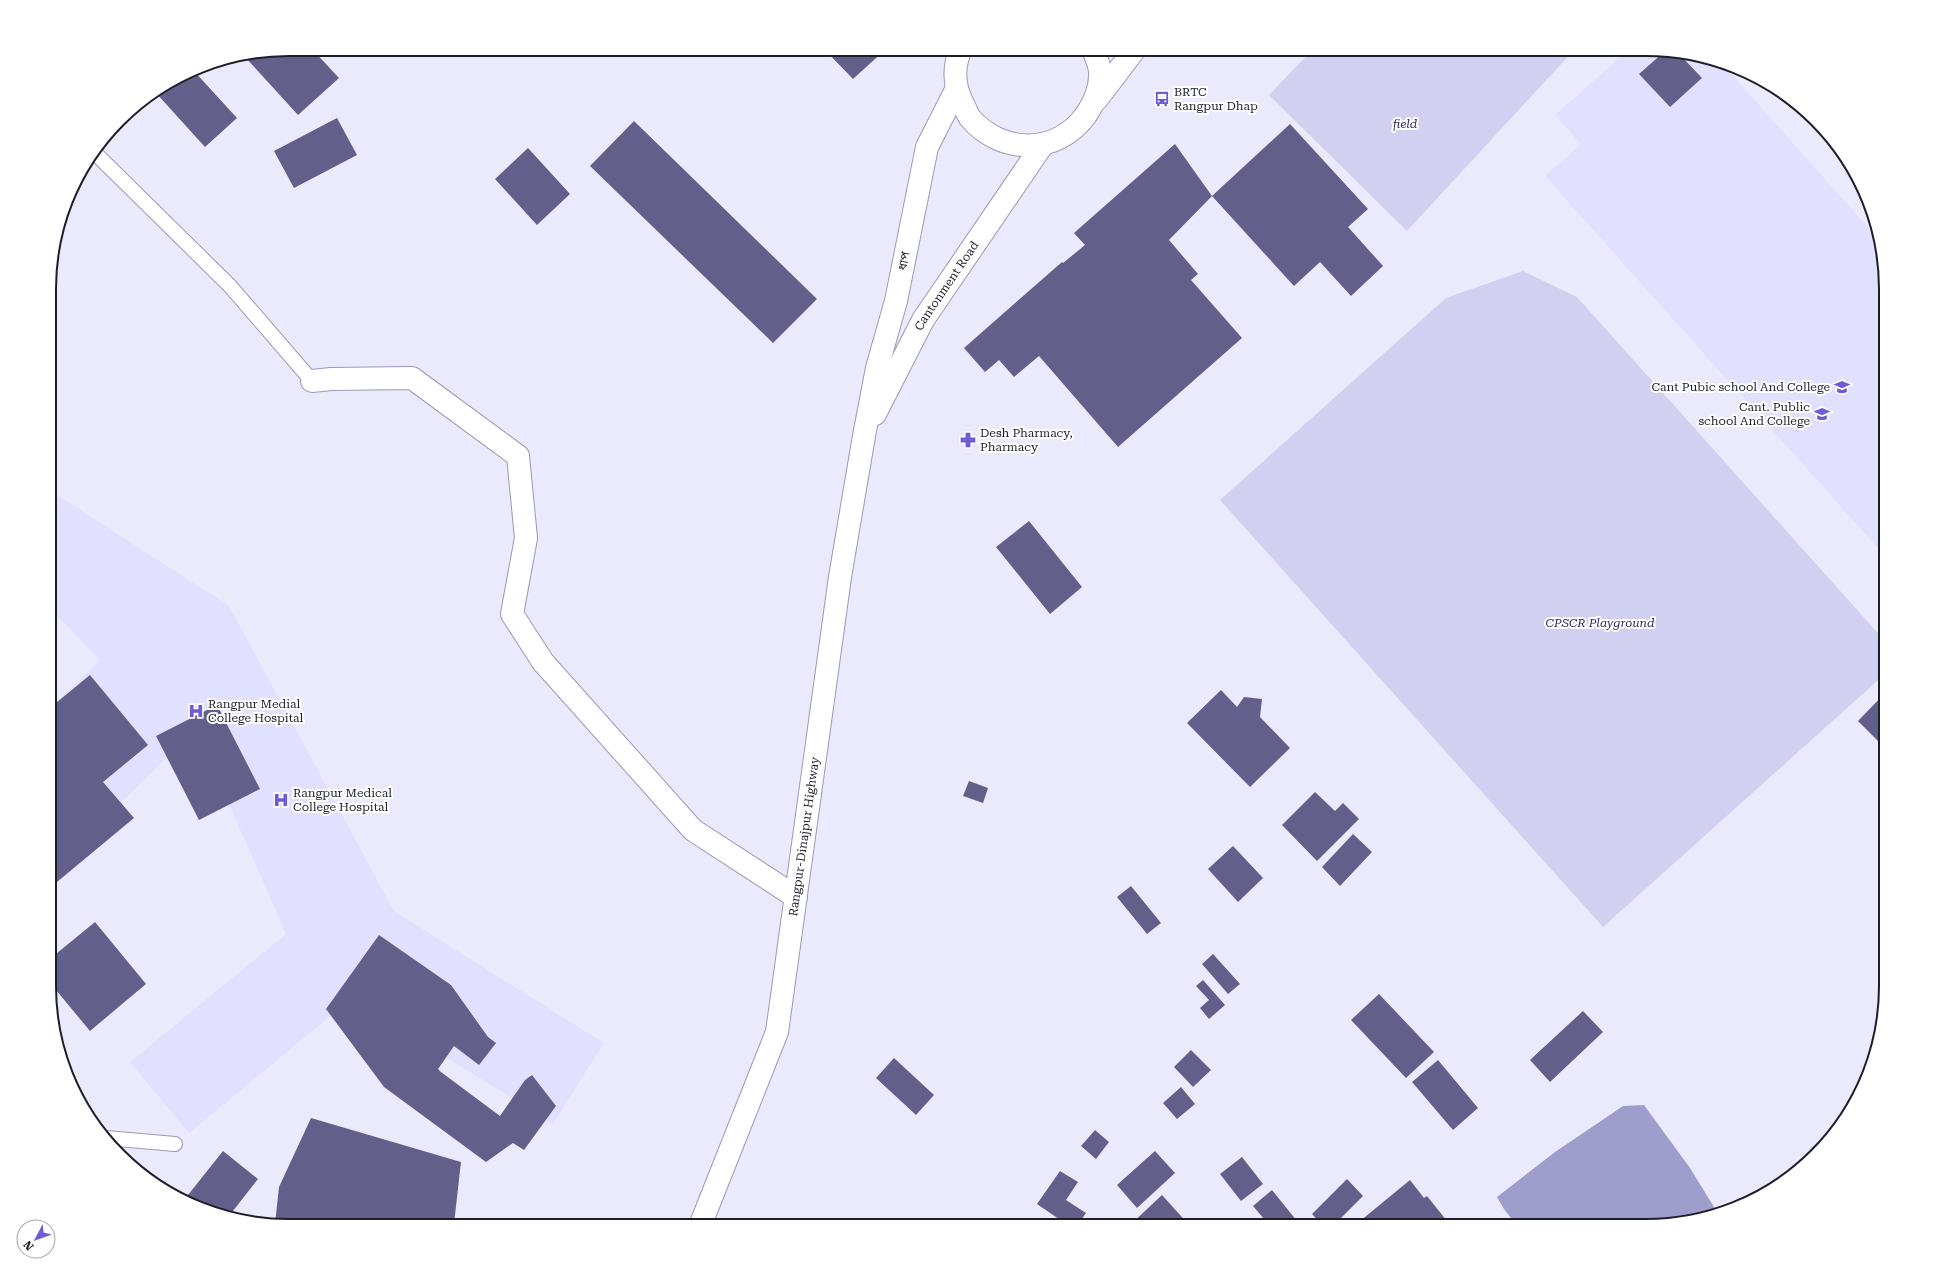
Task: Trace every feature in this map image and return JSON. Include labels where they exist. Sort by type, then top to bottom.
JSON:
[{"type":"main road","points":[[958,56],[956,60],[956,90],[970,118],[993,138],[1021,146],[1052,143],[1077,127],[1130,56]]},
{"type":"main road","points":[[1095,56],[1100,72],[1095,102]]},
{"type":"main road","name":"ধাপ","points":[[864,436],[877,368],[896,300],[927,147],[956,90]]},
{"type":"main road","name":"Cantonment Road","points":[[864,436],[923,320],[1042,144]]},
{"type":"main road","points":[[312,381],[331,379],[412,378],[518,456],[526,538],[512,614],[543,662],[693,830],[796,897]]},
{"type":"main road","name":"Rangpur-Dinajpur Highway","points":[[703,1219],[777,1032],[840,577],[864,436]]},
{"type":"lane","points":[[98,156],[230,286],[312,381]]},
{"type":"lane","points":[[113,1139],[175,1144]]},
{"type":"shaded area","name":"Cant. Public school And College","points":[[1621,56],[1662,56],[1692,60],[1721,68],[1729,72],[1872,232],[1879,273],[1879,549],[1545,176],[1581,144],[1555,115]]},
{"type":"shaded area","name":"Rangpur Medical College Hospital","points":[[56,494],[229,606],[394,911],[604,1043],[553,1124],[352,998],[189,1133],[130,1062],[286,934],[196,729],[56,866],[56,703],[100,660],[56,615]]},
{"type":"shaded area","points":[[1644,1105],[1690,1168],[1715,1209],[1692,1215],[1662,1219],[1512,1219],[1497,1197],[1555,1152],[1623,1106]]},
{"type":"green space","name":"field","points":[[1306,56],[1569,56],[1407,231],[1269,95]]},
{"type":"green space","name":"CPSCR Playground","points":[[1523,271],[1577,297],[1879,634],[1879,679],[1603,927],[1220,500],[1446,298]]},
{"type":"building","points":[[273,56],[319,56],[339,78],[298,115],[247,59]]},
{"type":"building","points":[[831,56],[878,56],[853,79]]},
{"type":"building","points":[[1659,56],[1662,56],[1684,59],[1702,78],[1670,107],[1639,74]]},
{"type":"building","points":[[198,75],[237,118],[205,147],[158,96],[172,87]]},
{"type":"building","points":[[337,118],[357,155],[294,188],[274,151]]},
{"type":"building","points":[[634,121],[817,299],[773,343],[590,166]]},
{"type":"building","points":[[1290,124],[1368,209],[1348,227],[1383,266],[1351,296],[1320,262],[1294,286],[1212,196]]},
{"type":"building","points":[[1175,144],[1212,196],[1169,240],[1198,274],[1191,280],[1242,338],[1118,447],[1039,356],[1014,377],[999,360],[985,372],[964,348],[1062,262],[1063,263],[1085,245],[1074,233]]},
{"type":"building","points":[[528,148],[570,194],[537,225],[495,179]]},
{"type":"building","points":[[1029,521],[1082,587],[1050,614],[996,547]]},
{"type":"building","points":[[90,675],[148,745],[103,782],[134,818],[56,883],[56,703]]},
{"type":"building","points":[[1221,690],[1237,707],[1244,697],[1262,699],[1260,717],[1290,748],[1250,787],[1187,723]]},
{"type":"building","points":[[1879,699],[1879,742],[1858,721]]},
{"type":"building","points":[[217,705],[260,789],[199,820],[156,736]]},
{"type":"building","points":[[969,781],[988,788],[983,803],[963,796]]},
{"type":"building","points":[[1315,792],[1335,811],[1343,803],[1359,819],[1317,861],[1282,825]]},
{"type":"building","points":[[1353,834],[1372,852],[1340,886],[1322,867]]},
{"type":"building","points":[[1233,846],[1263,878],[1238,902],[1208,869]]},
{"type":"building","points":[[1131,886],[1161,923],[1147,934],[1117,897]]},
{"type":"building","points":[[95,922],[146,984],[90,1031],[56,990],[56,954]]},
{"type":"building","points":[[379,935],[451,985],[488,1037],[496,1043],[479,1065],[454,1046],[438,1069],[441,1072],[500,1116],[525,1080],[532,1075],[556,1106],[524,1150],[513,1143],[486,1162],[384,1087],[326,1009]]},
{"type":"building","points":[[1213,954],[1240,984],[1228,994],[1202,964]]},
{"type":"building","points":[[1203,980],[1225,1005],[1209,1019],[1200,1008],[1209,1000],[1196,986]]},
{"type":"building","points":[[1379,994],[1434,1052],[1406,1078],[1351,1020]]},
{"type":"building","points":[[1583,1011],[1603,1032],[1550,1082],[1530,1060]]},
{"type":"building","points":[[1191,1050],[1211,1070],[1193,1087],[1174,1067]]},
{"type":"building","points":[[894,1058],[934,1095],[916,1115],[876,1078]]},
{"type":"building","points":[[1438,1060],[1478,1108],[1453,1130],[1412,1082]]},
{"type":"building","points":[[1181,1087],[1195,1104],[1177,1119],[1163,1103]]},
{"type":"building","points":[[311,1118],[461,1162],[455,1219],[276,1219],[279,1187]]},
{"type":"building","points":[[1095,1130],[1109,1142],[1096,1159],[1081,1146]]},
{"type":"building","points":[[223,1151],[258,1179],[232,1212],[214,1207],[187,1196]]},
{"type":"building","points":[[1155,1151],[1175,1173],[1137,1208],[1117,1185]]},
{"type":"building","points":[[1242,1157],[1263,1184],[1241,1201],[1220,1174]]},
{"type":"building","points":[[1060,1171],[1078,1182],[1066,1200],[1086,1213],[1082,1219],[1059,1219],[1037,1204]]},
{"type":"building","points":[[1347,1179],[1363,1196],[1340,1219],[1317,1219],[1312,1214]]},
{"type":"building","points":[[1410,1180],[1424,1198],[1427,1196],[1445,1219],[1363,1219]]},
{"type":"building","points":[[1272,1190],[1295,1219],[1264,1219],[1253,1206]]},
{"type":"building","points":[[1162,1195],[1184,1219],[1136,1219]]},
{"type":"place","name":"BRTC Rangpur Dhap","points":[[1162,99]]},
{"type":"place","name":"Cant Pubic school And College","points":[[1842,387]]},
{"type":"place","name":"Cant. Public school And College","points":[[1822,414]]},
{"type":"place","name":"Desh Pharmacy, Pharmacy","points":[[968,440]]},
{"type":"place","name":"Rangpur Medial College Hospital","points":[[196,711]]},
{"type":"place","name":"Rangpur Medical College Hospital","points":[[281,800]]}]
